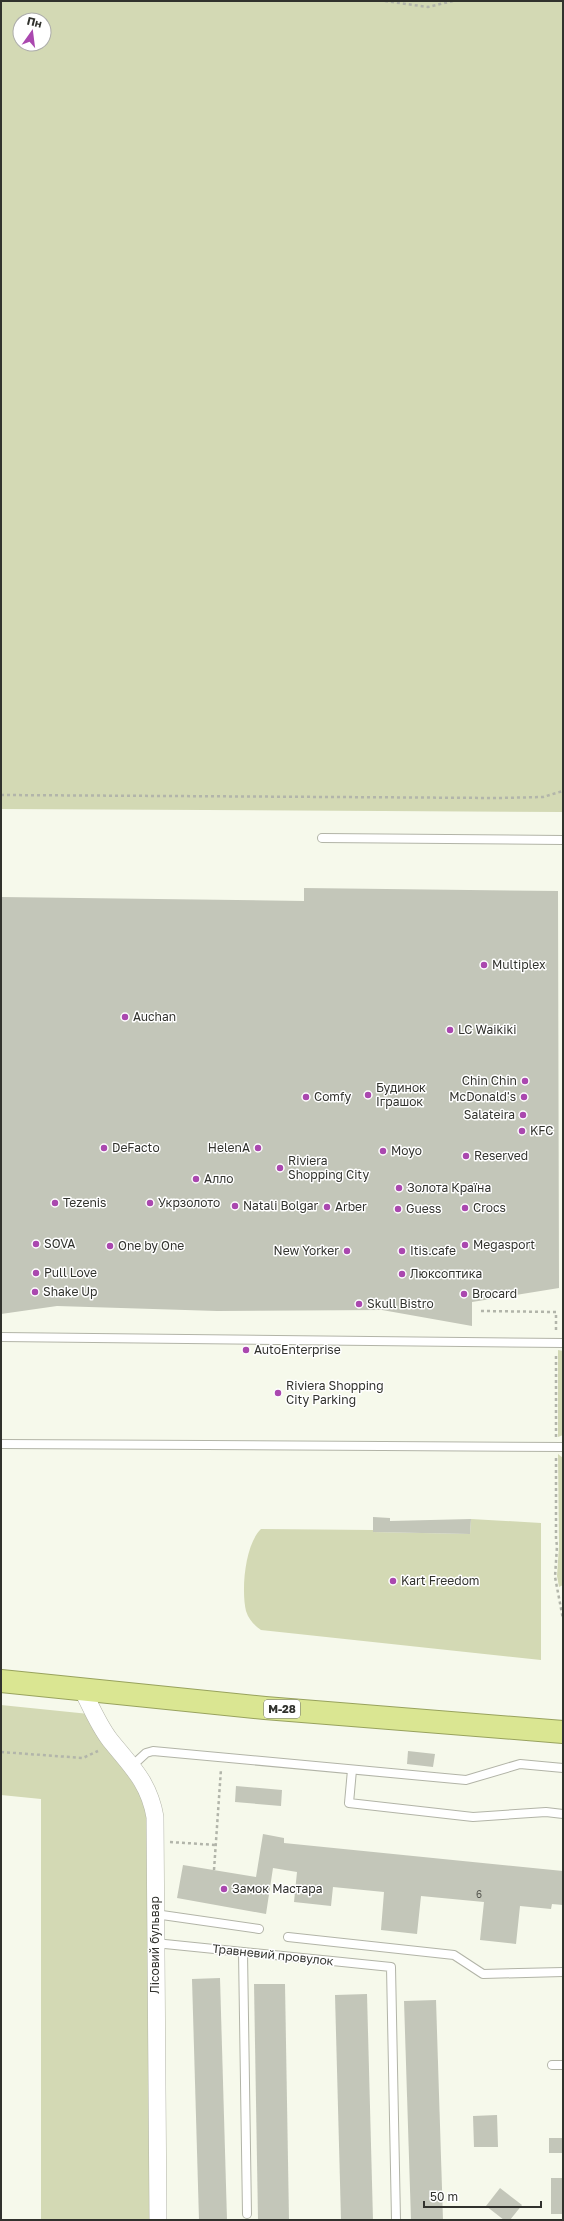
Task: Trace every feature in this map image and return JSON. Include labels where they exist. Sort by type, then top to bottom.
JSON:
[{"type":"highway","name":"М-28","points":[[1,1681],[83,1691],[265,1708],[563,1732]]},
{"type":"street","name":"Лісовий бульвар","points":[[83,1691],[109,1739],[133,1765],[152,1802],[156,1840],[155,1943],[158,2220]]},
{"type":"lane","points":[[322,838],[563,840]]},
{"type":"lane","points":[[1,1338],[563,1343]]},
{"type":"lane","points":[[1,1444],[563,1447]]},
{"type":"lane","points":[[133,1765],[146,1753],[153,1751],[466,1780],[520,1764],[563,1768]]},
{"type":"lane","points":[[352,1770],[349,1803],[472,1817],[546,1812],[563,1814]]},
{"type":"lane","points":[[155,1914],[259,1929]]},
{"type":"lane","points":[[288,1937],[454,1955],[483,1974],[563,1972]]},
{"type":"lane","name":"Травневий провулок","points":[[155,1943],[391,1968],[396,2220]]},
{"type":"lane","points":[[243,1952],[247,2214]]},
{"type":"lane","points":[[552,2065],[563,2065]]},
{"type":"path","points":[[385,1],[428,7],[453,1]]},
{"type":"path","points":[[1,795],[498,798],[543,797],[563,791]]},
{"type":"path","points":[[481,1311],[556,1312],[556,1332]]},
{"type":"path","points":[[556,1350],[556,1438]]},
{"type":"path","points":[[556,1455],[557,1546],[555,1578],[563,1619]]},
{"type":"path","points":[[1,1752],[83,1758],[95,1753],[109,1739]]},
{"type":"path","points":[[214,1870],[222,1757]]},
{"type":"path","points":[[156,1840],[216,1845]]},
{"type":"green space","points":[[1,1],[563,1],[563,812],[1,809]]},
{"type":"green space","points":[[558,1350],[563,1351],[563,1435],[558,1437]]},
{"type":"green space","points":[[558,1454],[563,1458],[563,1585],[559,1587],[557,1576],[559,1546]]},
{"type":"green space","name":"Kart Freedom","points":[[471,1519],[541,1523],[541,1660],[261,1630],[252,1622],[247,1614],[244,1580],[251,1545],[261,1529],[373,1530],[373,1532],[470,1534]]},
{"type":"green space","points":[[1,1705],[89,1714],[148,1807],[154,2220],[41,2220],[41,1799],[1,1795]]},
{"type":"building","name":"Riviera Shopping City","points":[[304,888],[558,891],[559,1288],[472,1302],[472,1326],[382,1310],[217,1311],[57,1306],[1,1314],[1,897],[304,901]]},
{"type":"building","points":[[373,1517],[390,1518],[390,1521],[471,1519],[470,1534],[373,1532]]},
{"type":"building","points":[[408,1751],[435,1754],[433,1767],[407,1764]]},
{"type":"building","points":[[236,1786],[282,1790],[281,1806],[235,1802]]},
{"type":"building","points":[[263,1834],[284,1838],[284,1843],[563,1871],[563,1905],[552,1904],[551,1909],[520,1906],[516,1944],[480,1940],[484,1902],[421,1896],[417,1934],[381,1930],[384,1892],[333,1887],[331,1906],[294,1902],[297,1872],[273,1868],[266,1914],[177,1898],[183,1865],[256,1877]]},
{"type":"building","points":[[220,1978],[227,2220],[199,2220],[192,1979]]},
{"type":"building","points":[[254,1984],[285,1984],[289,2220],[258,2220]]},
{"type":"building","points":[[367,1994],[373,2220],[341,2220],[335,1995]]},
{"type":"building","points":[[436,2000],[443,2220],[411,2220],[404,2001]]},
{"type":"building","points":[[497,2115],[498,2147],[474,2147],[473,2116]]},
{"type":"building","points":[[549,2138],[563,2138],[563,2153],[549,2153]]},
{"type":"building","points":[[551,2178],[563,2178],[563,2214],[551,2214]]},
{"type":"building","points":[[500,2188],[522,2205],[510,2220],[504,2220],[486,2206]]},
{"type":"place","name":"Multiplex","points":[[484,965]]},
{"type":"place","name":"Auchan","points":[[125,1017]]},
{"type":"place","name":"LC Waikiki","points":[[450,1030]]},
{"type":"place","name":"Chin Chin","points":[[525,1081]]},
{"type":"place","name":"Будинок Іграшок","points":[[368,1095]]},
{"type":"place","name":"Comfy","points":[[306,1097]]},
{"type":"place","name":"McDonald's","points":[[524,1097]]},
{"type":"place","name":"Salateira","points":[[523,1115]]},
{"type":"place","name":"KFC","points":[[522,1131]]},
{"type":"place","name":"DeFacto","points":[[104,1148]]},
{"type":"place","name":"HelenA","points":[[258,1148]]},
{"type":"place","name":"Moyo","points":[[383,1151]]},
{"type":"place","name":"Reserved","points":[[466,1156]]},
{"type":"place","name":"Riviera Shopping City","points":[[280,1168]]},
{"type":"place","name":"Алло","points":[[196,1179]]},
{"type":"place","name":"Золота Країна","points":[[399,1188]]},
{"type":"place","name":"Tezenis","points":[[55,1203]]},
{"type":"place","name":"Укрзолото","points":[[150,1203]]},
{"type":"place","name":"Natali Bolgar","points":[[235,1206]]},
{"type":"place","name":"Arber","points":[[327,1207]]},
{"type":"place","name":"Crocs","points":[[465,1208]]},
{"type":"place","name":"Guess","points":[[398,1209]]},
{"type":"place","name":"SOVA","points":[[36,1244]]},
{"type":"place","name":"Megasport","points":[[465,1245]]},
{"type":"place","name":"One by One","points":[[110,1246]]},
{"type":"place","name":"New Yorker","points":[[347,1251]]},
{"type":"place","name":"Itis.cafe","points":[[402,1251]]},
{"type":"place","name":"Pull Love","points":[[36,1273]]},
{"type":"place","name":"Люксоптика","points":[[402,1274]]},
{"type":"place","name":"Shake Up","points":[[35,1292]]},
{"type":"place","name":"Brocard","points":[[464,1294]]},
{"type":"place","name":"Skull Bistro","points":[[359,1304]]},
{"type":"place","name":"AutoEnterprise","points":[[246,1350]]},
{"type":"place","name":"Riviera Shopping City Parking","points":[[278,1393]]},
{"type":"place","name":"Kart Freedom","points":[[393,1581]]},
{"type":"place","name":"Замок Мастара","points":[[224,1889]]}]
